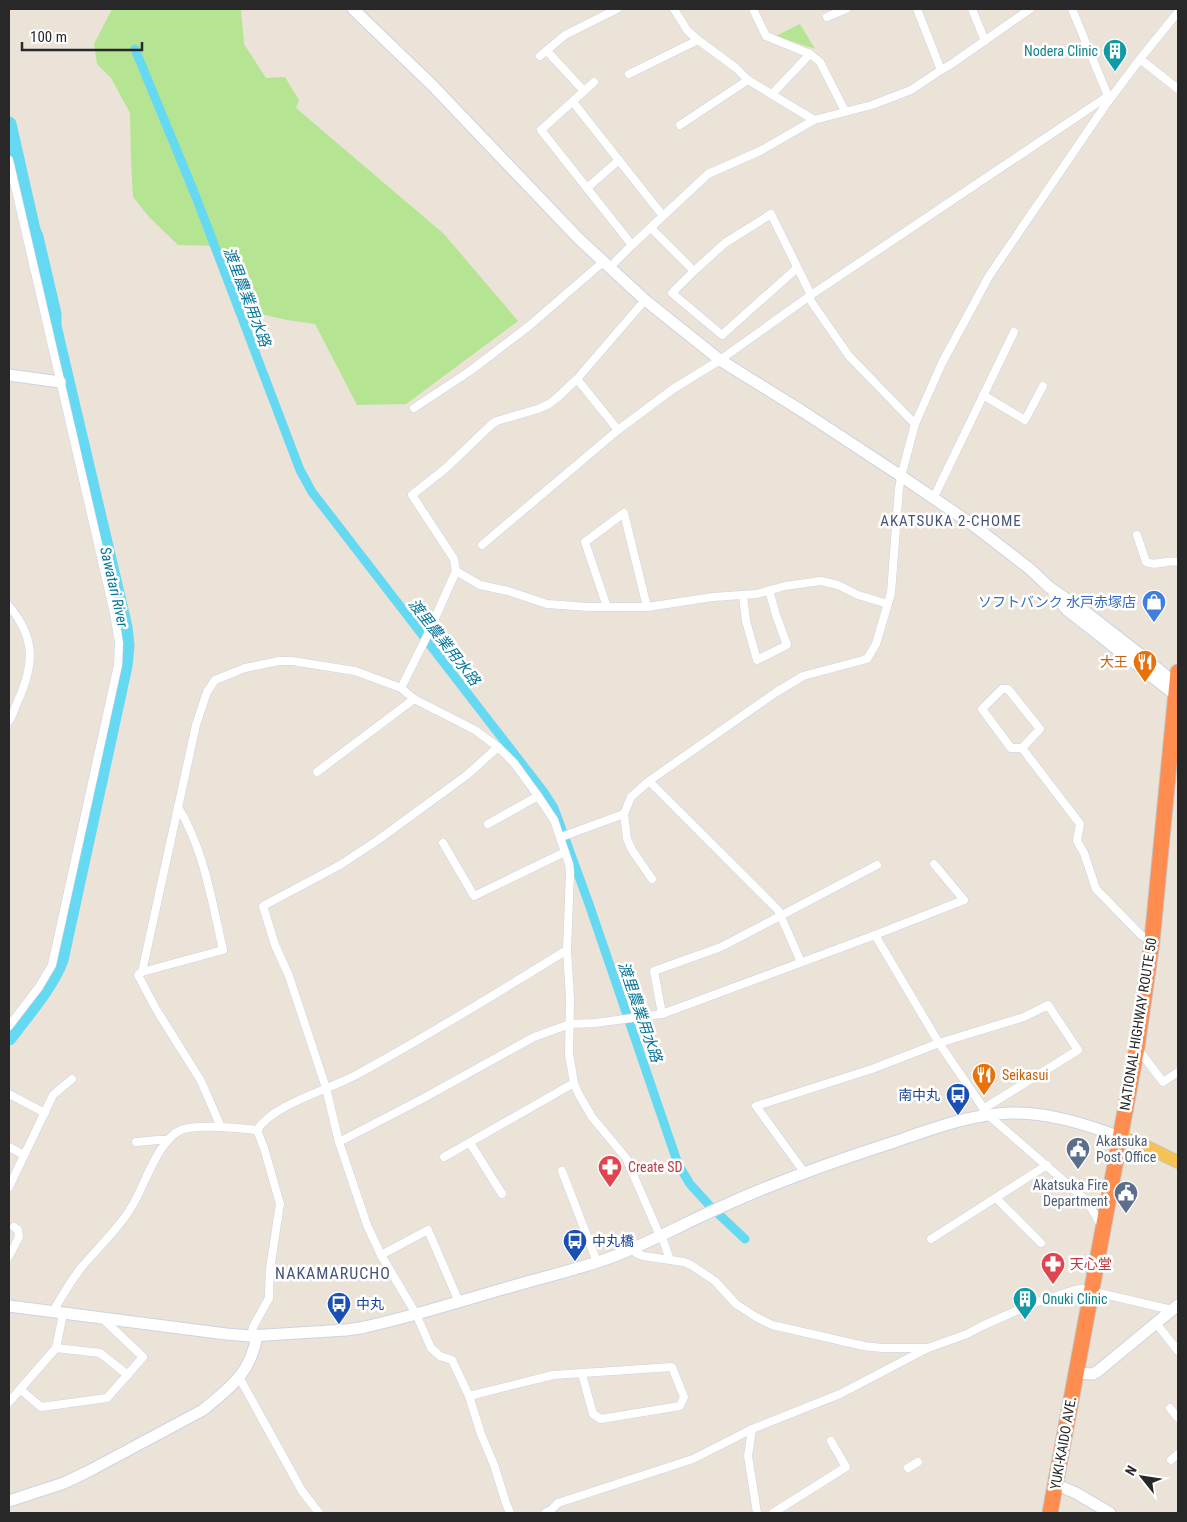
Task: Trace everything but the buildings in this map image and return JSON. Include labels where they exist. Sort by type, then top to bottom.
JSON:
[{"type":"highway","name":"NATIONAL HIGHWAY ROUTE 50","points":[[1076,1373],[1137,1047],[1174,759],[1177,687]]},
{"type":"highway","name":"YUKI-KAIDO AVE.","points":[[1050,1513],[1076,1373]]},
{"type":"main road","points":[[1120,1137],[1178,1162]]},
{"type":"street","points":[[353,9],[432,85],[561,221],[645,300],[720,360],[934,497],[1030,569],[1049,587],[1058,601],[1067,610],[1177,687]]},
{"type":"street","points":[[540,56],[565,35],[617,9]]},
{"type":"street","points":[[674,9],[687,30],[736,68],[748,80],[814,120]]},
{"type":"street","points":[[753,9],[766,36],[810,54],[820,62],[845,111]]},
{"type":"street","points":[[827,16],[846,9]]},
{"type":"street","points":[[917,9],[941,70]]},
{"type":"street","points":[[972,9],[985,42]]},
{"type":"street","points":[[414,408],[470,371],[606,265],[651,228],[708,174],[760,150],[814,120],[872,105],[910,90],[985,42],[1030,9]]},
{"type":"street","points":[[1072,9],[1110,96]]},
{"type":"street","points":[[652,880],[627,839],[624,814],[631,797],[649,781],[775,693],[803,676],[867,659],[876,644],[891,593],[901,476],[915,424],[942,363],[989,276],[1110,96],[1178,12]]},
{"type":"street","points":[[629,74],[698,40]]},
{"type":"street","points":[[547,50],[584,91]]},
{"type":"street","points":[[772,94],[810,54]]},
{"type":"street","points":[[1140,59],[1178,89]]},
{"type":"street","points":[[680,125],[748,80]]},
{"type":"street","points":[[594,82],[541,130],[632,244]]},
{"type":"street","points":[[482,545],[618,430],[673,389],[720,360],[809,296],[1110,96]]},
{"type":"street","points":[[573,102],[663,216]]},
{"type":"street","points":[[9,160],[114,613],[119,643],[118,665],[52,964],[39,987],[9,1026]]},
{"type":"street","points":[[588,188],[619,160]]},
{"type":"street","points":[[797,268],[722,335],[672,293],[725,243],[771,214],[797,268],[809,296],[849,356],[915,424]]},
{"type":"street","points":[[651,228],[694,271]]},
{"type":"street","points":[[401,688],[456,571],[454,559],[412,495],[446,468],[492,424],[538,410],[549,404],[577,379],[645,300]]},
{"type":"street","points":[[934,497],[1014,332]]},
{"type":"street","points":[[9,375],[60,382]]},
{"type":"street","points":[[577,379],[618,430]]},
{"type":"street","points":[[983,395],[1025,420],[1043,386]]},
{"type":"street","points":[[607,607],[585,542],[624,513],[647,607]]},
{"type":"street","points":[[1137,535],[1146,562],[1151,565],[1172,561],[1178,562]]},
{"type":"street","points":[[456,571],[480,585],[508,591],[547,604],[647,607],[713,597],[758,594],[785,586],[822,581],[888,604]]},
{"type":"street","points":[[743,596],[746,621],[757,660],[787,645],[769,590]]},
{"type":"street","points":[[9,606],[18,617],[26,633],[30,650],[27,678],[9,719]]},
{"type":"street","points":[[221,1127],[201,1082],[156,1009],[138,975],[142,972],[196,725],[207,692],[214,680],[245,668],[279,661],[292,661],[356,671],[401,688],[414,699],[475,730],[498,747],[514,763],[538,796],[563,836],[570,872],[567,950],[570,1024],[569,1054],[574,1083],[592,1117],[626,1158],[670,1260]]},
{"type":"street","points":[[1002,689],[1008,689],[1040,729],[1022,748],[1011,748],[982,709],[1002,689]]},
{"type":"street","points":[[317,772],[414,699]]},
{"type":"street","points":[[498,747],[467,775],[378,840],[340,865],[262,906],[326,1088],[340,1142],[367,1225],[380,1255],[416,1314],[431,1348],[440,1356],[452,1360],[469,1396],[510,1513]]},
{"type":"street","points":[[1022,748],[1080,824],[1077,841],[1084,853],[1096,889],[1141,935],[1152,941]]},
{"type":"street","points":[[649,781],[778,910],[801,962]]},
{"type":"street","points":[[488,824],[538,796]]},
{"type":"street","points":[[142,972],[223,950],[198,849],[178,807]]},
{"type":"street","points":[[563,836],[624,814]]},
{"type":"street","points":[[443,843],[474,896],[565,852]]},
{"type":"street","points":[[340,1142],[534,1037],[570,1024],[662,1014],[964,900],[934,864]]},
{"type":"street","points":[[662,1014],[654,971],[721,947],[877,865]]},
{"type":"street","points":[[875,935],[939,1043],[986,1112],[1087,1201],[1103,1229]]},
{"type":"street","points":[[256,1130],[261,1123],[281,1109],[354,1076],[431,1033],[567,950]]},
{"type":"street","points":[[9,1306],[198,1332],[254,1335],[346,1330],[378,1324],[597,1262],[632,1249],[717,1209],[804,1172],[971,1118],[986,1112],[1078,1050],[1048,1005],[1024,1017],[939,1043],[872,1069],[756,1106],[804,1172]]},
{"type":"street","points":[[1137,1047],[1163,1082],[1178,1072]]},
{"type":"street","points":[[9,1187],[53,1095],[72,1079]]},
{"type":"street","points":[[444,1157],[574,1083]]},
{"type":"street","points":[[9,1094],[45,1113]]},
{"type":"street","points":[[986,1112],[1047,1115],[1120,1137]]},
{"type":"street","points":[[9,1402],[56,1348],[57,1313],[71,1282],[124,1219],[167,1140],[182,1130],[221,1127],[256,1130]]},
{"type":"street","points":[[9,1501],[64,1483],[173,1427],[203,1410],[244,1371],[252,1357],[254,1335],[252,1327],[270,1298],[270,1269],[280,1204],[264,1148],[256,1130]]},
{"type":"street","points":[[136,1142],[167,1140]]},
{"type":"street","points":[[470,1143],[502,1194]]},
{"type":"street","points":[[9,1147],[24,1155]]},
{"type":"street","points":[[931,1239],[1048,1166]]},
{"type":"street","points":[[562,1172],[597,1262]]},
{"type":"street","points":[[996,1198],[1041,1243]]},
{"type":"street","points":[[9,1256],[19,1233],[14,1227]]},
{"type":"street","points":[[380,1255],[428,1230],[458,1302]]},
{"type":"street","points":[[632,1249],[643,1256],[684,1262],[702,1271],[736,1304],[756,1317],[772,1324],[864,1346],[928,1348]]},
{"type":"street","points":[[546,1513],[558,1503],[693,1459],[752,1429],[840,1394],[928,1348],[967,1334],[1034,1303],[1080,1289],[1175,1307]]},
{"type":"street","points":[[1076,1373],[1092,1374],[1098,1371],[1175,1307]]},
{"type":"street","points":[[20,1389],[41,1407],[108,1398],[143,1357],[103,1319]]},
{"type":"street","points":[[1156,1323],[1178,1352]]},
{"type":"street","points":[[56,1348],[100,1352],[128,1375]]},
{"type":"street","points":[[469,1396],[553,1375],[672,1367],[684,1397],[680,1406],[600,1419],[593,1414],[582,1374]]},
{"type":"street","points":[[239,1377],[302,1491],[318,1513]]},
{"type":"street","points":[[1170,1408],[1178,1418]]},
{"type":"street","points":[[752,1429],[748,1456],[757,1513]]},
{"type":"street","points":[[773,1513],[846,1468],[831,1441]]},
{"type":"street","points":[[1171,1460],[1178,1454]]},
{"type":"street","points":[[908,1468],[918,1462]]},
{"type":"street","points":[[1055,1484],[1076,1493],[1110,1513]]},
{"type":"green space","points":[[112,9],[241,9],[244,44],[266,78],[285,77],[299,100],[296,108],[444,234],[518,321],[406,404],[357,405],[315,324],[247,311],[216,246],[178,245],[149,217],[133,197],[130,113],[111,78],[97,64],[94,44]]},
{"type":"green space","points":[[800,24],[815,49],[776,36]]},
{"type":"waterway","name":"渡里農業用水路","points":[[135,49],[196,197],[300,470],[312,492],[543,791],[554,808],[678,1164],[690,1184],[745,1239]]},
{"type":"waterway","name":"Sawatari River","points":[[9,124],[54,314],[54,326],[125,627],[127,645],[125,666],[61,960],[45,990],[9,1038]]},
{"type":"place","name":"Nodera Clinic","points":[[1115,72]]},
{"type":"place","name":"ソフトバンク 水戸赤塚店","points":[[1154,623]]},
{"type":"place","name":"大王","points":[[1145,683]]},
{"type":"place","name":"Seikasui","points":[[984,1096]]},
{"type":"place","name":"南中丸","points":[[958,1116]]},
{"type":"place","name":"Akatsuka Post Office","points":[[1078,1170]]},
{"type":"place","name":"Create SD","points":[[610,1188]]},
{"type":"place","name":"Akatsuka Fire Department","points":[[1126,1214]]},
{"type":"place","name":"中丸橋","points":[[575,1262]]},
{"type":"place","name":"天心堂","points":[[1053,1285]]},
{"type":"place","name":"Onuki Clinic","points":[[1025,1320]]},
{"type":"place","name":"中丸","points":[[339,1325]]},
{"type":"district","name":"AKATSUKA 2-CHOME","points":[[951,521]]},
{"type":"district","name":"NAKAMARUCHO","points":[[333,1273]]}]
